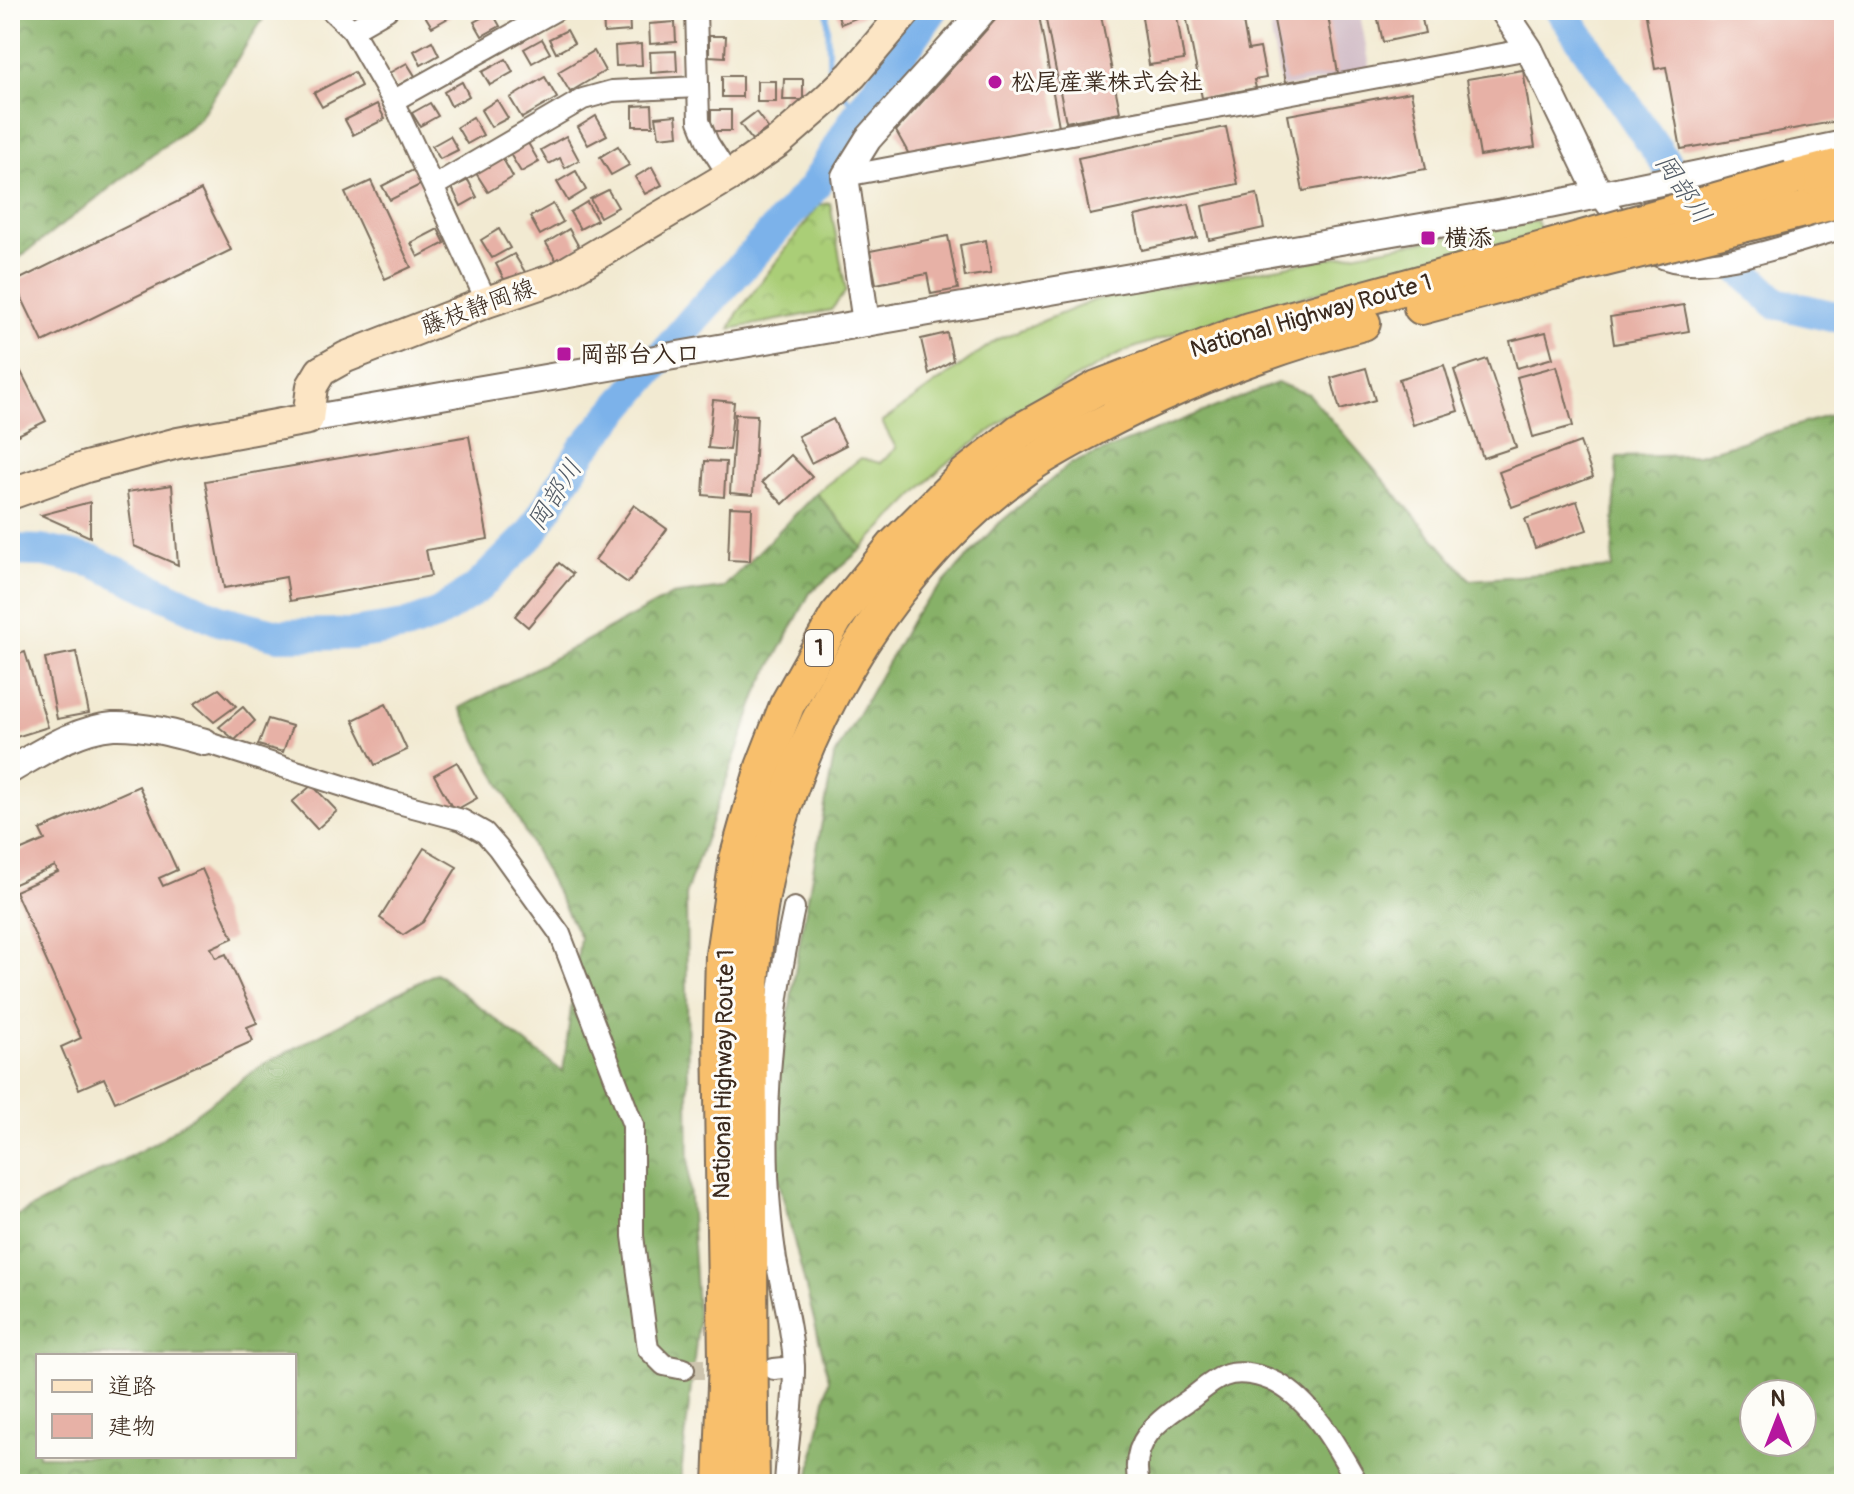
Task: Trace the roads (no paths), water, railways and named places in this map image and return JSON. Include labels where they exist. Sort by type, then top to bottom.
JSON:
[{"type":"highway","name":"National Highway Route 1","points":[[1804,208],[1844,165]]},
{"type":"highway","name":"National Highway Route 1","points":[[721,1484],[726,1361],[721,1062],[723,955],[737,859],[763,767],[787,705],[837,616],[894,546],[964,476],[1020,431],[1097,388],[1249,330],[1548,261],[1844,199]]},
{"type":"highway","name":"National Highway Route 1","points":[[752,1484],[750,1002],[758,922],[771,854],[789,794],[820,717],[847,667],[902,589],[949,534],[992,493],[1027,466],[1163,393],[1239,361],[1548,261]]},
{"type":"main road","name":"藤枝静岡線","points":[[308,419],[312,386],[321,371],[346,357],[557,278],[729,176],[778,142],[826,100],[852,75],[907,10]]},
{"type":"main road","points":[[10,494],[86,467],[163,447],[308,419]]},
{"type":"street","points":[[331,10],[352,30],[393,101],[487,302]]},
{"type":"street","points":[[352,30],[387,10]]},
{"type":"street","points":[[393,101],[556,10]]},
{"type":"street","points":[[696,10],[699,121],[708,143],[729,176]]},
{"type":"street","points":[[866,323],[845,176],[868,139],[984,10]]},
{"type":"street","points":[[1503,10],[1529,49],[1599,194],[1617,221],[1658,255],[1690,264],[1714,264],[1804,208],[1844,228]]},
{"type":"street","points":[[845,176],[1529,49]]},
{"type":"street","points":[[434,186],[583,99],[612,91],[698,87]]},
{"type":"street","points":[[308,419],[1534,207],[1844,144]]},
{"type":"street","points":[[10,770],[64,740],[90,731],[112,726],[168,732],[462,820],[485,833],[560,934],[633,1125],[633,1236],[648,1349],[664,1365],[684,1369]]},
{"type":"street","points":[[785,1484],[793,1412],[784,1368],[792,1344],[776,1256],[768,1175],[771,1065],[779,977],[794,908]]},
{"type":"street","points":[[1139,1484],[1141,1443],[1156,1423],[1222,1376],[1245,1373],[1277,1383],[1306,1406],[1358,1484]]},
{"type":"waterway","points":[[827,10],[829,66],[834,76]]},
{"type":"waterway","name":"岡部川","points":[[10,550],[45,551],[95,562],[219,620],[278,635],[352,634],[405,626],[436,615],[477,588],[531,534],[584,448],[693,320],[813,188],[854,121],[932,10]]},
{"type":"waterway","name":"岡部川","points":[[1561,10],[1734,263],[1776,303],[1831,316],[1844,316]]},
{"type":"waterway","points":[[845,95],[853,107],[854,121]]},
{"type":"tunnel","points":[[684,1369],[734,1369]]},
{"type":"place","name":"松尾産業株式会社","points":[[995,82]]},
{"type":"place","name":"横添","points":[[1428,238]]},
{"type":"place","name":"岡部台入口","points":[[564,354]]}]
